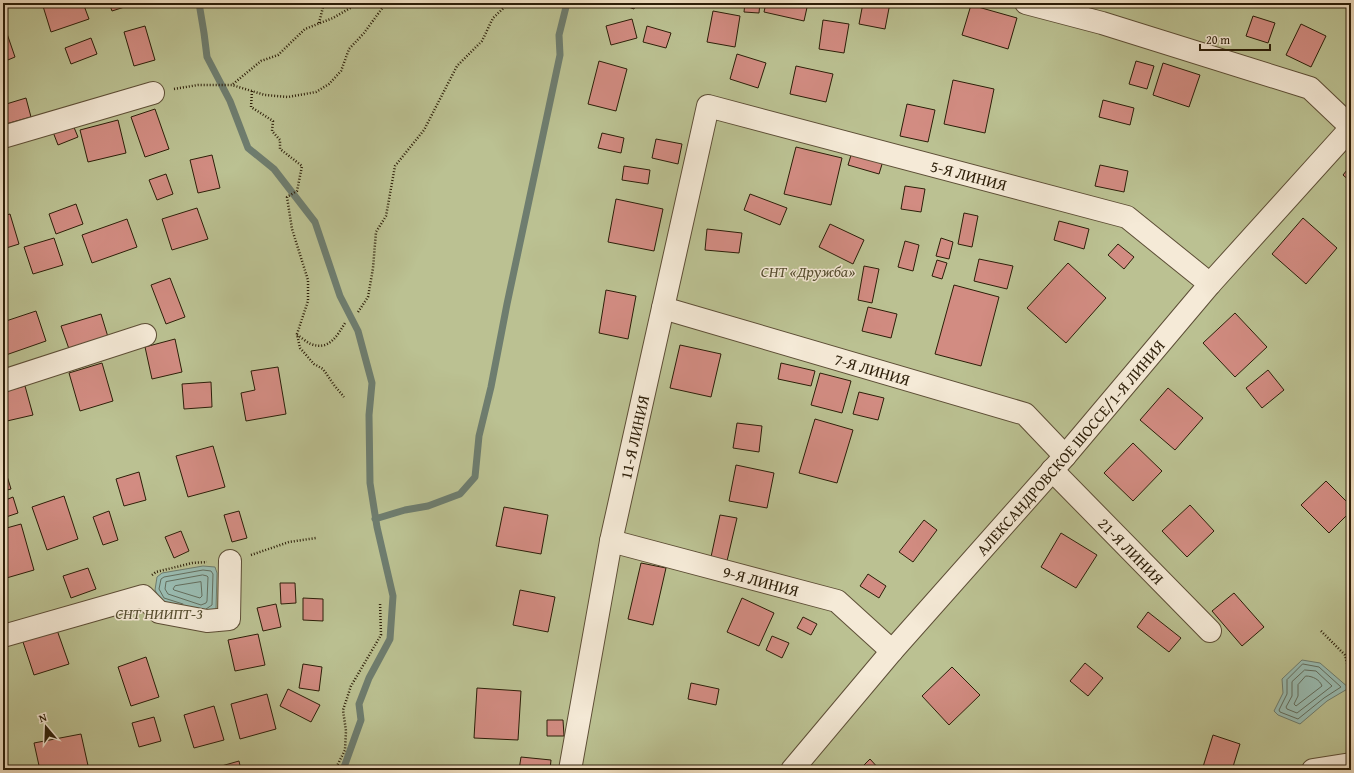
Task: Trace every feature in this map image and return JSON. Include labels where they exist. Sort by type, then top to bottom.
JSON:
[{"type":"street","points":[[1026,3],[1102,24],[1310,88],[1351,127]]},
{"type":"street","points":[[1078,3],[1102,24]]},
{"type":"street","points":[[3,137],[153,93]]},
{"type":"street","name":"5-Я ЛИНИЯ","points":[[708,106],[1127,217],[1210,284]]},
{"type":"street","name":"11-Я ЛИНИЯ","points":[[570,770],[611,541],[708,106]]},
{"type":"street","name":"АЛЕКСАНДРОВСКОЕ ШОССЕ/1-Я ЛИНИЯ","points":[[792,770],[892,651],[1059,463],[1210,284],[1351,127]]},
{"type":"street","name":"7-Я ЛИНИЯ","points":[[663,308],[1025,414],[1059,463]]},
{"type":"street","points":[[3,381],[145,335]]},
{"type":"street","name":"21-Я ЛИНИЯ","points":[[1059,463],[1210,631]]},
{"type":"street","name":"9-Я ЛИНИЯ","points":[[611,541],[838,600],[892,651]]},
{"type":"street","points":[[3,636],[143,596],[159,612],[207,621],[229,619],[230,561]]},
{"type":"street","points":[[1312,770],[1351,764]]},
{"type":"path","points":[[318,24],[324,3]]},
{"type":"path","points":[[232,85],[261,61],[278,55],[305,29],[333,18],[359,3]]},
{"type":"path","points":[[153,93],[198,85],[232,85],[265,95],[288,96],[316,92],[329,84],[341,71],[349,49],[364,33],[386,3]]},
{"type":"path","points":[[358,312],[368,297],[373,268],[376,232],[386,216],[395,166],[424,130],[458,66],[482,41],[493,18],[509,3]]},
{"type":"path","points":[[252,91],[251,107],[273,121],[272,131],[280,140],[280,149],[302,166],[297,191],[287,197],[292,229],[308,280],[308,302],[297,334],[300,348],[314,364],[323,369],[344,397]]},
{"type":"path","points":[[297,334],[311,344],[323,345],[334,340],[345,323]]},
{"type":"path","points":[[139,597],[143,582],[156,572],[192,563],[230,561],[289,542],[316,538]]},
{"type":"path","points":[[335,770],[345,750],[346,731],[343,710],[351,686],[381,635],[380,602]]},
{"type":"path","points":[[1321,631],[1345,655],[1351,679]]},
{"type":"green space","points":[[3,3],[1351,3],[1351,770],[3,770]]},
{"type":"water","points":[[203,566],[215,567],[217,573],[216,609],[210,611],[161,602],[155,590],[157,577],[162,573]]},
{"type":"water","points":[[1302,660],[1320,663],[1349,688],[1327,701],[1300,724],[1278,715],[1274,711],[1283,693],[1282,679]]},
{"type":"building","points":[[42,3],[83,3],[89,19],[51,32]]},
{"type":"building","points":[[109,3],[137,3],[112,11]]},
{"type":"building","points":[[617,3],[636,3],[634,9]]},
{"type":"building","points":[[745,3],[760,3],[759,13],[744,12]]},
{"type":"building","points":[[766,3],[808,3],[804,21],[764,12]]},
{"type":"building","points":[[863,3],[890,3],[885,29],[859,24]]},
{"type":"building","points":[[971,5],[1017,18],[1008,49],[962,35]]},
{"type":"building","points":[[713,11],[740,16],[735,47],[707,42]]},
{"type":"building","points":[[1253,16],[1275,23],[1268,43],[1246,36]]},
{"type":"building","points":[[632,19],[637,38],[611,45],[606,26]]},
{"type":"building","points":[[823,20],[849,24],[844,53],[819,49]]},
{"type":"building","points":[[3,22],[15,57],[3,62]]},
{"type":"building","points":[[1301,24],[1326,36],[1311,67],[1286,55]]},
{"type":"building","points":[[145,26],[155,60],[134,66],[124,32]]},
{"type":"building","points":[[647,26],[671,33],[666,48],[643,42]]},
{"type":"building","points":[[91,38],[97,54],[71,64],[65,48]]},
{"type":"building","points":[[737,54],[766,63],[758,88],[730,79]]},
{"type":"building","points":[[599,61],[627,69],[616,111],[588,104]]},
{"type":"building","points":[[1136,61],[1154,66],[1147,89],[1129,84]]},
{"type":"building","points":[[1163,63],[1200,75],[1189,107],[1153,95]]},
{"type":"building","points":[[796,66],[833,74],[826,102],[790,94]]},
{"type":"building","points":[[953,80],[994,89],[985,133],[944,124]]},
{"type":"building","points":[[26,98],[31,117],[6,124],[3,114],[3,105]]},
{"type":"building","points":[[1103,100],[1134,108],[1130,125],[1099,117]]},
{"type":"building","points":[[907,104],[935,110],[928,142],[900,136]]},
{"type":"building","points":[[155,109],[169,149],[145,157],[131,117]]},
{"type":"building","points":[[118,120],[126,153],[88,162],[80,130]]},
{"type":"building","points":[[73,125],[78,137],[58,145],[53,132]]},
{"type":"building","points":[[602,133],[624,138],[621,153],[598,148]]},
{"type":"building","points":[[656,139],[682,144],[678,164],[652,158]]},
{"type":"building","points":[[796,147],[842,158],[831,205],[784,194]]},
{"type":"building","points":[[852,152],[883,161],[879,174],[848,165]]},
{"type":"building","points":[[212,155],[220,188],[198,193],[190,160]]},
{"type":"building","points":[[1100,165],[1128,171],[1124,192],[1095,186]]},
{"type":"building","points":[[1351,165],[1351,182],[1343,175]]},
{"type":"building","points":[[624,166],[650,170],[648,184],[622,180]]},
{"type":"building","points":[[166,174],[173,194],[157,200],[149,180]]},
{"type":"building","points":[[905,186],[925,189],[921,212],[901,209]]},
{"type":"building","points":[[750,194],[787,208],[780,225],[744,210]]},
{"type":"building","points":[[616,199],[663,209],[654,251],[608,242]]},
{"type":"building","points":[[76,204],[83,224],[56,234],[49,214]]},
{"type":"building","points":[[197,208],[208,239],[172,250],[162,219]]},
{"type":"building","points":[[964,213],[978,216],[972,247],[958,244]]},
{"type":"building","points":[[10,214],[19,244],[3,249],[3,216]]},
{"type":"building","points":[[1303,218],[1337,248],[1306,284],[1272,254]]},
{"type":"building","points":[[127,219],[137,247],[92,263],[82,235]]},
{"type":"building","points":[[1059,221],[1089,229],[1084,249],[1054,240]]},
{"type":"building","points":[[830,224],[864,240],[853,264],[819,247]]},
{"type":"building","points":[[707,229],[742,233],[739,253],[705,250]]},
{"type":"building","points":[[54,238],[63,265],[33,274],[24,247]]},
{"type":"building","points":[[941,238],[953,242],[949,259],[936,256]]},
{"type":"building","points":[[905,241],[919,245],[913,271],[898,267]]},
{"type":"building","points":[[1118,244],[1134,257],[1124,269],[1108,255]]},
{"type":"building","points":[[979,259],[1013,266],[1007,289],[974,281]]},
{"type":"building","points":[[937,260],[947,263],[942,279],[932,276]]},
{"type":"building","points":[[1068,263],[1106,298],[1066,343],[1027,308]]},
{"type":"building","points":[[864,266],[879,269],[872,303],[858,300]]},
{"type":"building","points":[[170,278],[185,317],[166,324],[151,285]]},
{"type":"building","points":[[954,285],[999,297],[981,366],[935,354]]},
{"type":"building","points":[[606,290],[636,296],[628,339],[599,333]]},
{"type":"building","points":[[868,307],[897,314],[891,338],[862,331]]},
{"type":"building","points":[[36,311],[46,341],[3,356],[3,322]]},
{"type":"building","points":[[1235,313],[1267,347],[1235,377],[1203,343]]},
{"type":"building","points":[[101,314],[108,337],[69,349],[61,326]]},
{"type":"building","points":[[175,339],[182,372],[152,379],[145,347]]},
{"type":"building","points":[[680,345],[721,354],[711,397],[670,388]]},
{"type":"building","points":[[102,363],[113,401],[80,411],[69,373]]},
{"type":"building","points":[[781,363],[815,371],[811,386],[778,379]]},
{"type":"building","points":[[278,367],[286,414],[246,421],[241,393],[255,390],[251,371]]},
{"type":"building","points":[[1268,370],[1284,390],[1262,408],[1246,388]]},
{"type":"building","points":[[820,373],[851,381],[842,413],[811,405]]},
{"type":"building","points":[[211,382],[212,407],[184,409],[182,384]]},
{"type":"building","points":[[25,386],[33,415],[7,421],[3,405],[3,392]]},
{"type":"building","points":[[1168,388],[1203,418],[1175,450],[1140,420]]},
{"type":"building","points":[[859,392],[884,398],[878,420],[853,414]]},
{"type":"building","points":[[815,419],[853,430],[837,483],[799,473]]},
{"type":"building","points":[[737,423],[762,426],[759,452],[733,448]]},
{"type":"building","points":[[1133,443],[1162,471],[1133,501],[1104,473]]},
{"type":"building","points":[[213,446],[225,487],[188,497],[176,456]]},
{"type":"building","points":[[3,463],[11,489],[3,491]]},
{"type":"building","points":[[736,465],[774,473],[767,508],[729,501]]},
{"type":"building","points":[[139,472],[146,500],[124,506],[116,479]]},
{"type":"building","points":[[1326,481],[1351,506],[1351,511],[1329,533],[1301,505]]},
{"type":"building","points":[[64,496],[78,539],[47,550],[32,507]]},
{"type":"building","points":[[13,497],[18,513],[3,518],[3,501]]},
{"type":"building","points":[[1190,505],[1214,531],[1187,557],[1162,531]]},
{"type":"building","points":[[504,507],[548,515],[541,554],[496,546]]},
{"type":"building","points":[[109,511],[118,540],[103,545],[93,517]]},
{"type":"building","points":[[239,511],[247,538],[232,542],[224,515]]},
{"type":"building","points":[[720,515],[737,518],[727,561],[711,557]]},
{"type":"building","points":[[924,520],[937,530],[913,562],[899,552]]},
{"type":"building","points":[[21,524],[34,570],[3,579],[3,529]]},
{"type":"building","points":[[181,531],[189,551],[174,558],[165,537]]},
{"type":"building","points":[[1061,533],[1097,555],[1076,588],[1041,567]]},
{"type":"building","points":[[641,563],[666,568],[653,625],[628,619]]},
{"type":"building","points":[[88,568],[96,589],[71,598],[63,576]]},
{"type":"building","points":[[868,574],[886,586],[879,598],[860,586]]},
{"type":"building","points":[[280,583],[295,583],[296,603],[281,604]]},
{"type":"building","points":[[520,590],[555,597],[548,632],[513,625]]},
{"type":"building","points":[[1234,593],[1264,627],[1242,646],[1212,611]]},
{"type":"building","points":[[303,598],[323,599],[323,621],[303,620]]},
{"type":"building","points":[[742,598],[774,613],[759,646],[727,632]]},
{"type":"building","points":[[276,604],[281,627],[263,631],[257,608]]},
{"type":"building","points":[[1148,612],[1181,638],[1169,652],[1137,627]]},
{"type":"building","points":[[803,617],[817,624],[811,635],[797,628]]},
{"type":"building","points":[[57,630],[69,664],[34,675],[23,642]]},
{"type":"building","points":[[258,634],[265,665],[235,671],[228,640]]},
{"type":"building","points":[[772,636],[789,643],[782,658],[766,650]]},
{"type":"building","points":[[146,657],[159,697],[131,706],[118,667]]},
{"type":"building","points":[[1085,663],[1103,678],[1088,696],[1070,681]]},
{"type":"building","points":[[303,664],[322,667],[319,691],[299,688]]},
{"type":"building","points":[[952,667],[980,695],[949,725],[922,696]]},
{"type":"building","points":[[691,683],[719,689],[716,705],[688,699]]},
{"type":"building","points":[[477,688],[521,691],[518,740],[474,738]]},
{"type":"building","points":[[288,689],[320,705],[311,722],[280,706]]},
{"type":"building","points":[[267,694],[276,729],[240,739],[231,704]]},
{"type":"building","points":[[214,706],[224,740],[194,748],[184,715]]},
{"type":"building","points":[[154,717],[161,741],[139,747],[132,723]]},
{"type":"building","points":[[547,720],[563,720],[564,736],[547,736]]},
{"type":"building","points":[[81,734],[89,770],[40,770],[34,743]]},
{"type":"building","points":[[1213,735],[1240,744],[1232,770],[1202,770]]},
{"type":"building","points":[[521,757],[551,760],[550,770],[519,770]]},
{"type":"building","points":[[870,759],[880,770],[859,770]]},
{"type":"building","points":[[239,761],[241,770],[219,770],[218,767]]},
{"type":"waterway","points":[[199,3],[207,57],[230,101],[248,148],[274,169],[315,222],[340,296],[358,331],[372,383],[369,415],[370,483],[377,527],[393,596],[390,639],[369,678],[359,704],[361,720],[343,770]]},
{"type":"waterway","points":[[375,519],[405,510],[428,506],[460,494],[475,477],[479,436],[491,387],[507,304],[560,55],[559,35],[567,3]]},
{"type":"park label","name":"СНТ «Дружба»","points":[[808,271]]},
{"type":"park label","name":"СНТ НИИПТ-3","points":[[159,613]]}]
